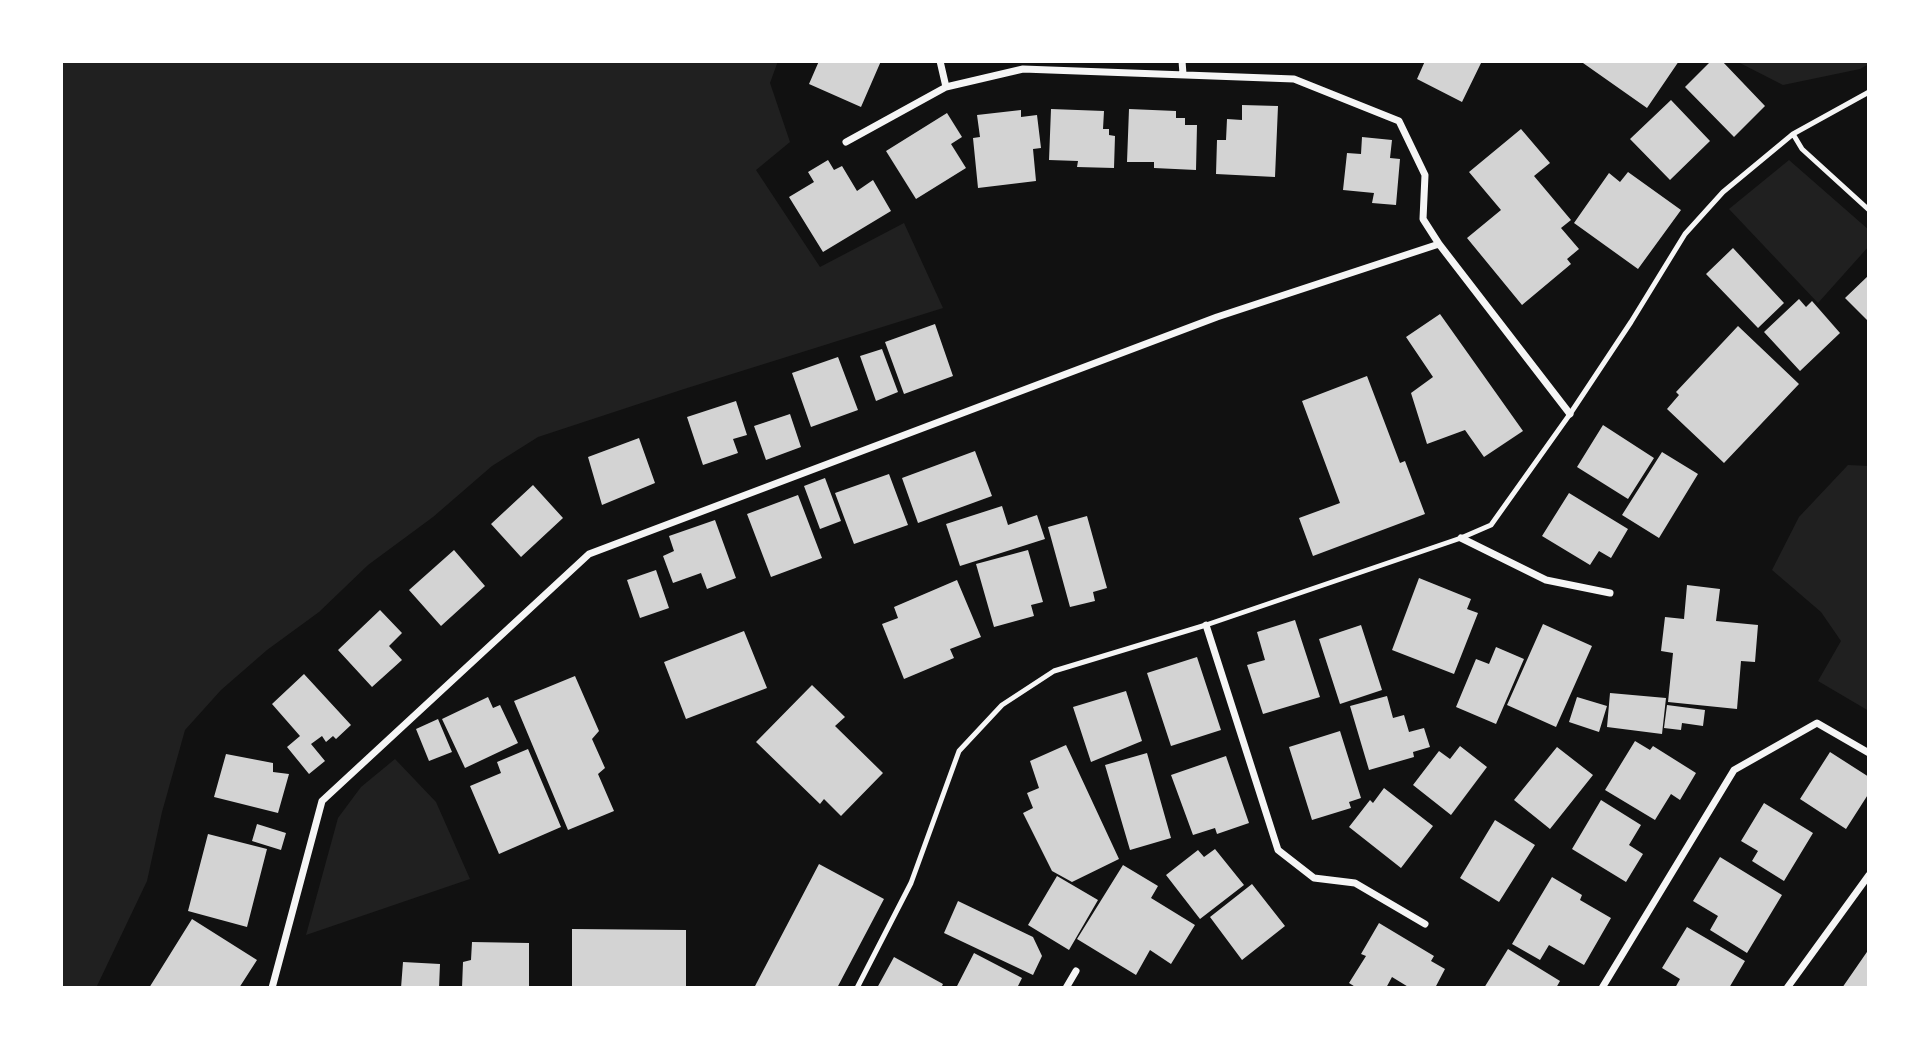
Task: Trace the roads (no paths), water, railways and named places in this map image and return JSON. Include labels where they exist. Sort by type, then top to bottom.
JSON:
[{"type":"street","points":[[940,61],[946,87]]},
{"type":"street","points":[[1182,61],[1183,75]]},
{"type":"street","points":[[845,142],[946,87],[1023,69],[1294,79],[1399,121],[1425,175],[1423,219],[1439,244],[1570,414]]},
{"type":"street","points":[[272,988],[322,801],[589,554],[1217,317],[1439,244]]},
{"type":"street","points":[[1461,538],[1546,580],[1610,593]]},
{"type":"street","points":[[1206,625],[1278,850],[1314,878],[1355,883],[1425,924]]},
{"type":"street","points":[[1602,988],[1734,770],[1817,723],[1869,753]]},
{"type":"street","points":[[1787,988],[1869,875]]},
{"type":"street","points":[[1066,988],[1076,971]]},
{"type":"lane","points":[[857,988],[911,883],[959,751],[1002,705],[1054,671],[1206,625],[1461,538],[1491,525],[1570,414],[1685,234],[1723,192],[1793,134],[1869,92]]},
{"type":"lane","points":[[1793,134],[1802,149],[1869,210]]}]
